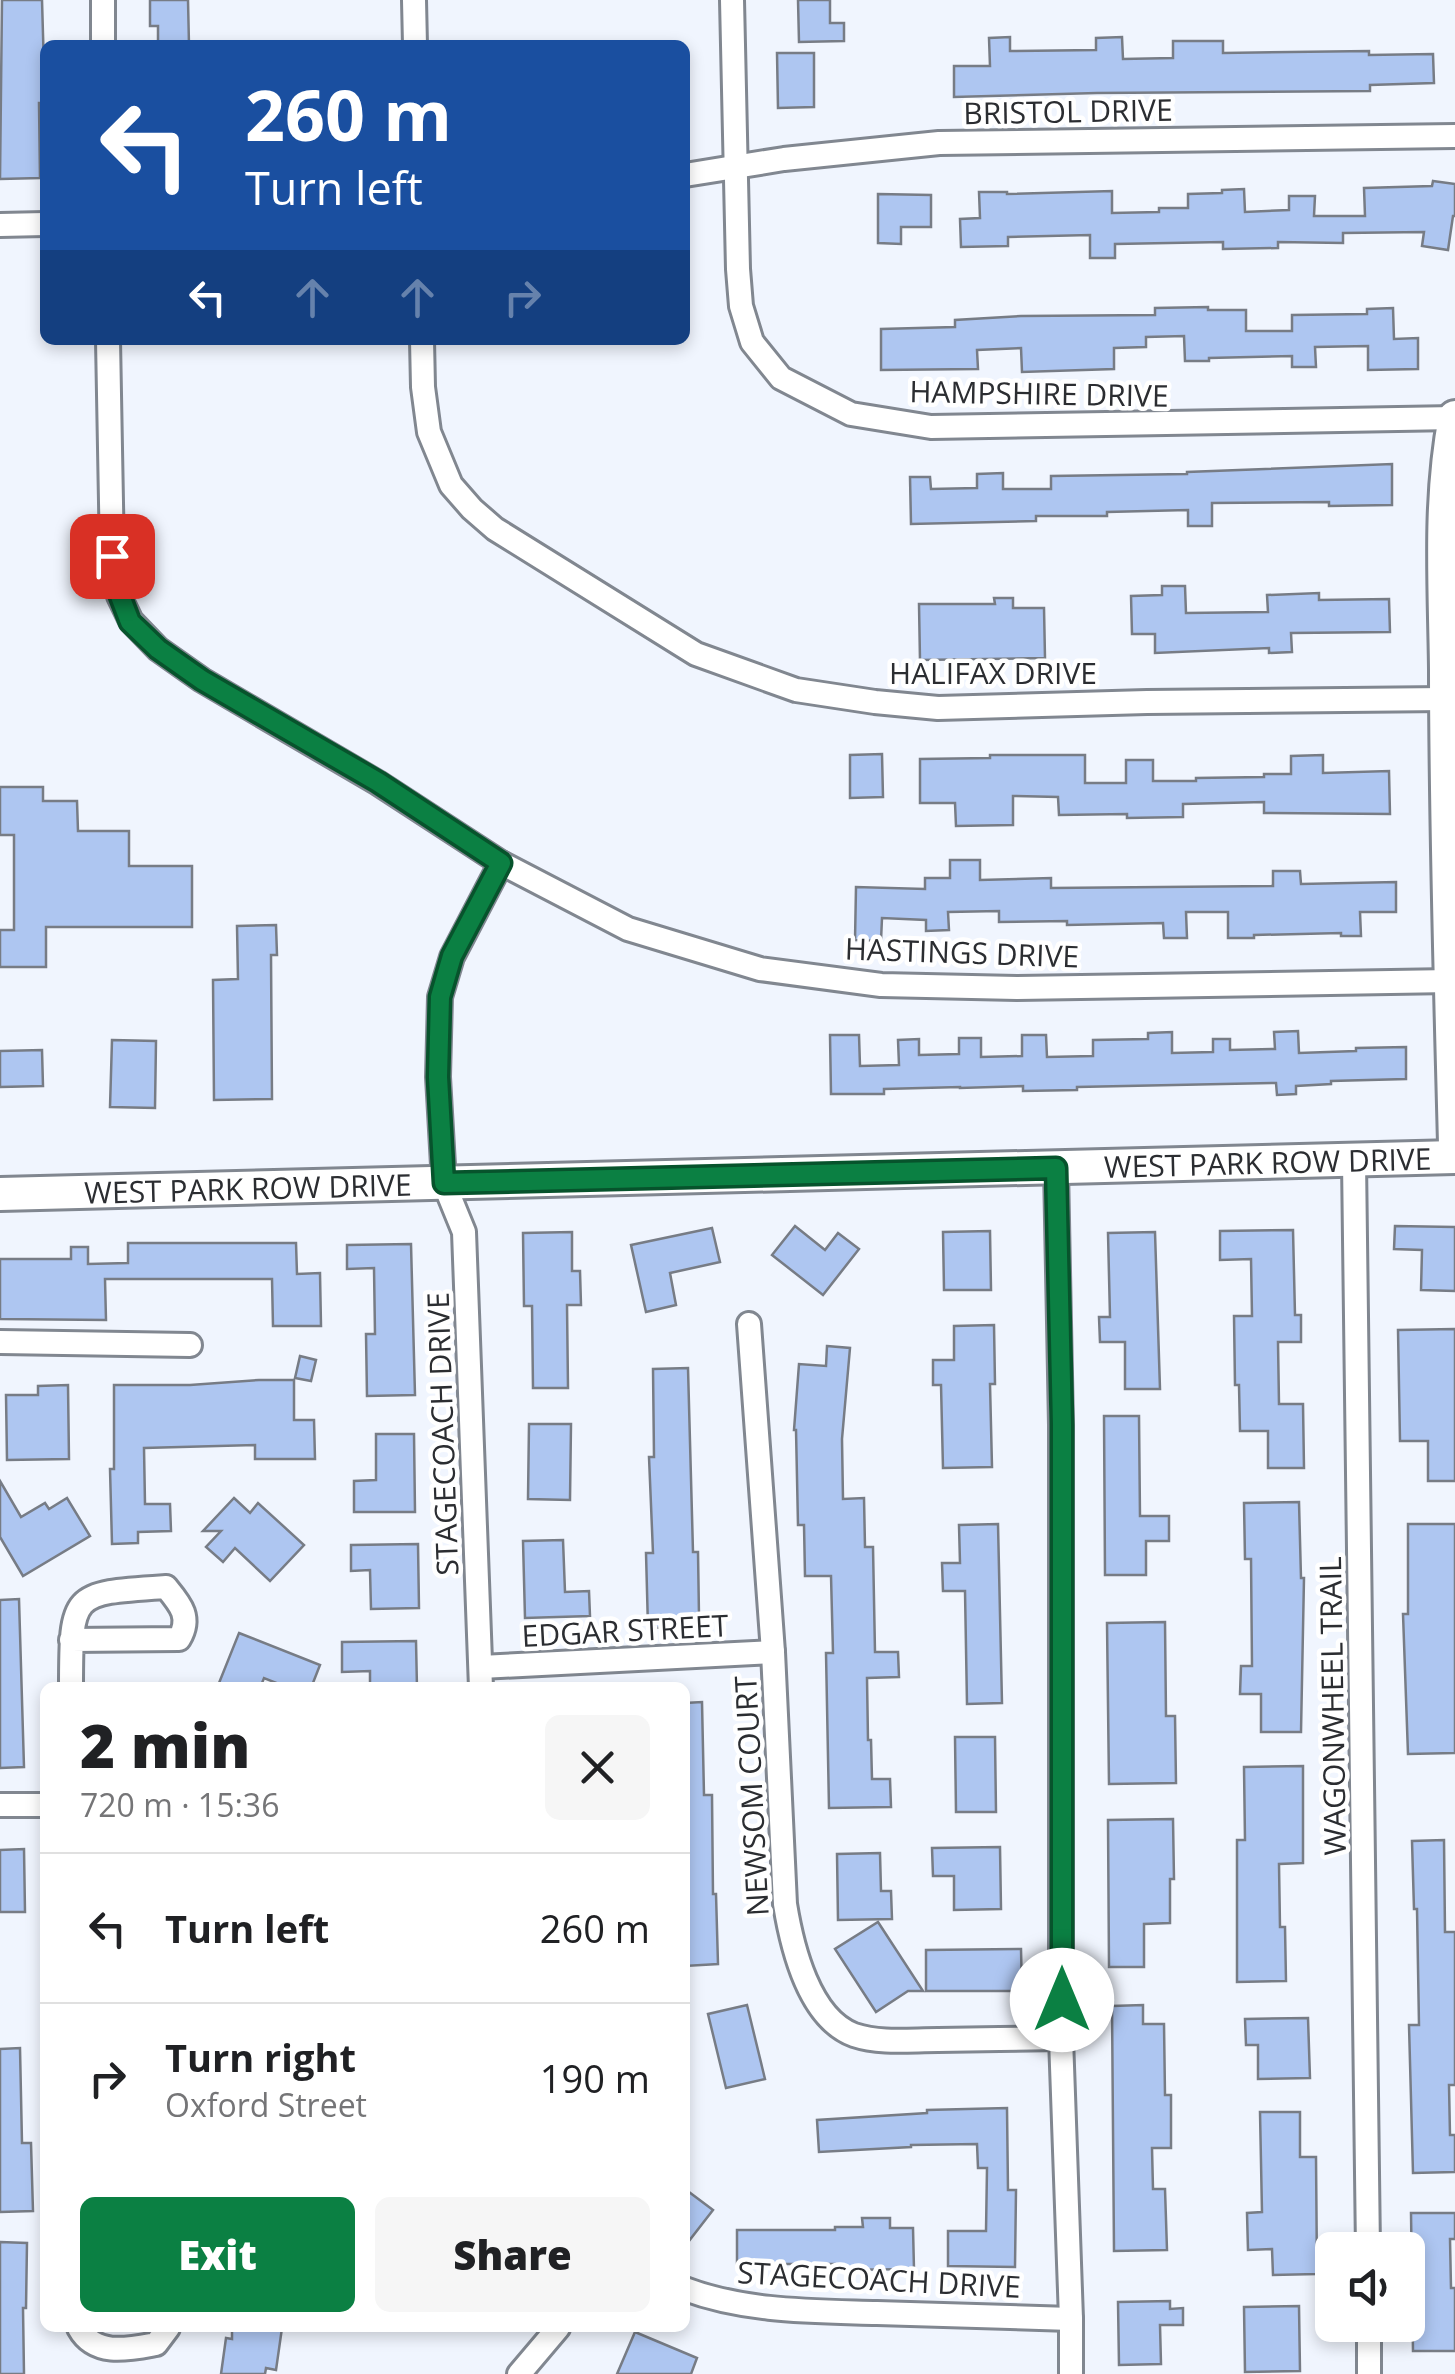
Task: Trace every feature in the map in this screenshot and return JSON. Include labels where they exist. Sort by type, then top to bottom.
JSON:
[{"type":"main road","points":[[1455,418],[1446,466],[1446,699],[1455,1144]]},
{"type":"main road","name":"WEST PARK ROW DRIVE","points":[[0,1194],[1455,1157]]},
{"type":"street","points":[[103,0],[103,40]]},
{"type":"street","points":[[414,0],[416,40]]},
{"type":"street","name":"HAMPSHIRE DRIVE","points":[[732,0],[741,306],[752,342],[781,378],[852,414],[931,427],[1455,418]]},
{"type":"street","name":"BRISTOL DRIVE","points":[[690,175],[784,158],[940,143],[1455,136]]},
{"type":"street","points":[[0,225],[40,224]]},
{"type":"street","name":"HASTINGS DRIVE","points":[[108,345],[112,556],[130,622],[158,649],[202,680],[378,782],[501,863],[628,929],[760,969],[881,986],[1451,982]]},
{"type":"street","name":"HALIFAX DRIVE","points":[[422,345],[429,432],[450,485],[472,509],[496,529],[696,654],[796,690],[938,708],[1446,699]]},
{"type":"street","name":"STAGECOACH DRIVE","points":[[481,1677],[464,1232],[444,1183],[438,1077],[440,997],[452,956],[501,863]]},
{"type":"street","name":"WAGONWHEEL TRAIL","points":[[1354,1160],[1368,2232]]},
{"type":"street","points":[[1056,1168],[1062,1425],[1061,2038],[1071,2374]]},
{"type":"street","name":"NEWSOM COURT","points":[[749,1324],[773,1652],[785,1904],[804,1977],[824,2013],[851,2034],[882,2041],[1061,2038]]},
{"type":"street","points":[[0,1342],[190,1345]]},
{"type":"street","points":[[71,1640],[179,1639],[186,1628],[184,1609],[166,1587],[106,1591],[90,1596],[80,1604],[74,1618],[71,1640],[71,1682]]},
{"type":"street","name":"EDGAR STREET","points":[[481,1677],[773,1652]]},
{"type":"street","points":[[0,1805],[40,1804]]},
{"type":"street","name":"STAGECOACH DRIVE","points":[[690,2290],[750,2306],[807,2311],[1071,2320]]},
{"type":"street","points":[[81,2332],[95,2344],[119,2351],[156,2344],[165,2332]]},
{"type":"street","points":[[520,2374],[555,2332]]},
{"type":"street","points":[[1369,2342],[1369,2374]]},
{"type":"building","points":[[2,0],[42,0],[40,178],[0,179]]},
{"type":"building","points":[[150,0],[188,0],[189,40],[158,40],[158,26],[150,26]]},
{"type":"building","points":[[798,0],[830,0],[830,23],[844,23],[844,41],[799,42]]},
{"type":"building","points":[[1010,37],[1010,51],[1096,50],[1096,38],[1122,37],[1123,59],[1173,58],[1173,41],[1223,41],[1223,53],[1433,54],[1434,83],[1370,85],[1370,91],[954,97],[954,66],[990,66],[989,38]]},
{"type":"building","points":[[777,53],[814,53],[814,107],[778,108]]},
{"type":"building","points":[[1433,181],[1455,184],[1455,216],[1448,250],[1422,246],[1424,232],[1343,233],[1343,243],[1278,242],[1278,248],[1223,249],[1223,242],[1115,244],[1115,258],[1090,258],[1090,235],[1008,237],[1008,246],[961,247],[960,219],[980,218],[979,192],[1112,191],[1112,213],[1188,208],[1188,194],[1244,189],[1245,212],[1289,210],[1289,196],[1315,196],[1314,216],[1365,216],[1364,188],[1432,186]]},
{"type":"building","points":[[878,194],[931,195],[931,227],[901,227],[901,244],[878,243]]},
{"type":"building","points":[[1155,308],[1246,310],[1246,331],[1292,331],[1292,315],[1367,314],[1367,309],[1393,308],[1394,339],[1418,338],[1418,369],[1368,370],[1368,346],[1315,347],[1316,367],[1292,367],[1292,356],[1185,361],[1184,336],[1146,337],[1146,347],[1114,348],[1114,369],[1022,372],[1021,348],[977,350],[978,369],[881,370],[881,329],[955,327],[955,320],[1021,316],[1155,315]]},
{"type":"building","points":[[1392,464],[1392,505],[1212,503],[1212,526],[1188,526],[1188,510],[1036,516],[1036,521],[911,524],[910,477],[930,477],[931,489],[977,488],[977,474],[1003,473],[1003,489],[1051,489],[1051,476]]},
{"type":"building","points":[[1162,586],[1185,586],[1186,613],[1268,612],[1267,595],[1319,593],[1319,600],[1389,599],[1390,632],[1291,633],[1292,652],[1269,653],[1269,648],[1155,653],[1155,634],[1132,634],[1131,596],[1162,595]]},
{"type":"building","points":[[994,598],[1013,598],[1013,608],[1044,608],[1045,658],[920,660],[919,604],[995,604]]},
{"type":"building","points":[[882,754],[883,797],[850,798],[850,755]]},
{"type":"building","points":[[1085,755],[1085,783],[1126,783],[1126,760],[1153,760],[1153,781],[1196,781],[1291,774],[1291,756],[1323,755],[1323,773],[1389,771],[1390,814],[1264,813],[1264,802],[1183,804],[1183,817],[1059,815],[1058,797],[1013,796],[1013,825],[956,826],[955,803],[920,803],[920,759]]},
{"type":"building","points":[[0,787],[43,787],[43,801],[77,801],[78,831],[129,831],[129,866],[192,866],[192,927],[46,927],[46,967],[0,967],[0,930],[14,930],[14,835],[0,835]]},
{"type":"building","points":[[950,860],[980,860],[980,880],[1051,878],[1051,888],[1273,886],[1273,871],[1300,871],[1301,884],[1396,882],[1396,912],[1360,912],[1361,936],[1341,933],[1228,938],[1228,912],[1186,912],[1187,938],[1164,938],[1163,923],[999,922],[999,911],[948,912],[949,930],[926,931],[926,920],[882,918],[881,941],[855,940],[856,887],[925,889],[925,878],[950,878]]},
{"type":"building","points":[[276,925],[277,955],[271,955],[272,1099],[214,1100],[213,980],[238,979],[237,926]]},
{"type":"building","points":[[1298,1031],[1299,1053],[1406,1047],[1406,1079],[1331,1081],[1296,1086],[1296,1094],[1277,1095],[1276,1083],[1023,1091],[1023,1086],[960,1087],[831,1094],[830,1035],[859,1035],[860,1066],[899,1065],[898,1040],[919,1039],[919,1055],[959,1054],[959,1038],[981,1038],[981,1057],[1022,1056],[1022,1035],[1046,1035],[1047,1057],[1093,1056],[1093,1040],[1148,1039],[1148,1033],[1172,1032],[1172,1053],[1213,1052],[1213,1039],[1230,1039],[1230,1050],[1275,1049],[1274,1032]]},
{"type":"building","points":[[112,1040],[156,1041],[155,1108],[110,1107]]},
{"type":"building","points":[[42,1050],[43,1086],[0,1087],[0,1051]]},
{"type":"building","points":[[795,1226],[825,1250],[838,1233],[859,1249],[823,1295],[772,1255]]},
{"type":"building","points":[[1395,1226],[1455,1227],[1455,1291],[1421,1290],[1422,1250],[1394,1249]]},
{"type":"building","points":[[712,1228],[720,1262],[670,1273],[676,1305],[646,1312],[631,1245]]},
{"type":"building","points":[[1293,1230],[1295,1315],[1301,1315],[1301,1342],[1278,1342],[1279,1404],[1303,1404],[1304,1468],[1268,1468],[1268,1431],[1240,1431],[1239,1385],[1235,1385],[1234,1316],[1252,1316],[1251,1259],[1220,1260],[1220,1231]]},
{"type":"building","points":[[990,1231],[991,1290],[944,1290],[943,1232]]},
{"type":"building","points":[[572,1232],[572,1271],[580,1271],[581,1305],[567,1305],[568,1388],[533,1388],[532,1306],[524,1306],[523,1233]]},
{"type":"building","points":[[1155,1232],[1160,1389],[1125,1389],[1125,1342],[1100,1342],[1099,1317],[1110,1317],[1108,1233]]},
{"type":"building","points":[[128,1243],[296,1243],[297,1274],[320,1273],[321,1326],[273,1326],[272,1279],[105,1279],[106,1320],[0,1319],[0,1259],[71,1259],[71,1247],[88,1247],[88,1264],[128,1263]]},
{"type":"building","points":[[411,1244],[415,1395],[367,1396],[366,1334],[375,1334],[374,1268],[347,1269],[347,1245]]},
{"type":"building","points":[[994,1325],[995,1384],[990,1384],[992,1467],[943,1468],[941,1385],[933,1385],[933,1360],[954,1360],[954,1326]]},
{"type":"building","points":[[1455,1329],[1455,1481],[1428,1481],[1428,1441],[1400,1441],[1398,1330]]},
{"type":"building","points":[[827,1346],[850,1348],[842,1439],[843,1499],[864,1498],[865,1547],[873,1547],[875,1652],[898,1652],[899,1677],[867,1678],[872,1779],[890,1779],[891,1807],[829,1808],[826,1653],[833,1653],[831,1576],[805,1576],[804,1525],[798,1525],[794,1430],[799,1364],[826,1366]]},
{"type":"building","points":[[300,1356],[316,1360],[311,1381],[295,1378]]},
{"type":"building","points":[[688,1368],[693,1552],[698,1552],[699,1616],[693,1616],[693,1627],[648,1628],[646,1553],[653,1553],[649,1457],[654,1457],[653,1369]]},
{"type":"building","points":[[294,1380],[294,1420],[314,1420],[315,1459],[255,1459],[255,1445],[144,1448],[145,1504],[170,1504],[171,1531],[138,1532],[138,1543],[112,1544],[114,1385]]},
{"type":"building","points":[[68,1385],[69,1459],[7,1460],[6,1395],[38,1395],[38,1386]]},
{"type":"building","points":[[1104,1416],[1139,1416],[1140,1516],[1169,1516],[1169,1541],[1146,1541],[1146,1575],[1105,1575]]},
{"type":"building","points":[[529,1424],[571,1424],[570,1500],[528,1499]]},
{"type":"building","points":[[376,1434],[414,1434],[415,1512],[354,1512],[354,1481],[376,1480]]},
{"type":"building","points":[[0,1481],[21,1517],[45,1503],[49,1509],[67,1498],[90,1536],[23,1576],[0,1537]]},
{"type":"building","points":[[234,1498],[250,1513],[258,1503],[304,1545],[270,1581],[235,1548],[223,1562],[206,1547],[221,1531],[203,1531]]},
{"type":"building","points":[[1299,1502],[1304,1578],[1301,1732],[1261,1732],[1261,1694],[1240,1694],[1241,1666],[1252,1666],[1251,1559],[1245,1559],[1244,1503]]},
{"type":"building","points":[[998,1524],[1002,1703],[967,1704],[965,1591],[943,1591],[942,1563],[960,1563],[959,1525]]},
{"type":"building","points":[[1408,1524],[1455,1524],[1455,1753],[1408,1754],[1403,1614],[1408,1614]]},
{"type":"building","points":[[563,1540],[565,1592],[589,1591],[590,1616],[525,1618],[523,1541]]},
{"type":"building","points":[[418,1544],[419,1608],[371,1609],[370,1570],[351,1571],[351,1545]]},
{"type":"building","points":[[19,1599],[24,1767],[0,1768],[0,1600]]},
{"type":"building","points":[[1165,1622],[1166,1716],[1175,1716],[1176,1783],[1109,1784],[1107,1623]]},
{"type":"building","points":[[239,1633],[320,1665],[313,1682],[274,1682],[264,1678],[262,1682],[219,1682]]},
{"type":"building","points":[[416,1641],[417,1682],[370,1682],[370,1671],[342,1672],[342,1642]]},
{"type":"building","points":[[702,1702],[704,1795],[712,1795],[718,1964],[690,1966],[690,1703]]},
{"type":"building","points":[[955,1737],[995,1737],[996,1812],[956,1812]]},
{"type":"building","points":[[1303,1766],[1303,1863],[1279,1864],[1286,1981],[1237,1982],[1237,1840],[1245,1840],[1244,1767]]},
{"type":"building","points":[[1173,1819],[1170,1923],[1144,1924],[1144,1967],[1109,1967],[1108,1820]]},
{"type":"building","points":[[1444,1840],[1445,1932],[1455,1932],[1455,2085],[1449,2085],[1455,2172],[1413,2173],[1409,2025],[1419,2025],[1412,1841]]},
{"type":"building","points":[[1000,1847],[1001,1909],[954,1910],[954,1876],[933,1876],[932,1848]]},
{"type":"building","points":[[24,1849],[25,1912],[0,1912],[0,1850]]},
{"type":"building","points":[[880,1853],[881,1891],[891,1891],[892,1919],[838,1920],[837,1854]]},
{"type":"building","points":[[878,1922],[923,1991],[908,1991],[876,2012],[835,1949]]},
{"type":"building","points":[[1021,1949],[1022,1991],[926,1991],[926,1950]]},
{"type":"building","points":[[747,2005],[765,2079],[726,2088],[708,2014]]},
{"type":"building","points":[[1143,2005],[1143,2024],[1164,2024],[1165,2095],[1171,2095],[1171,2148],[1152,2148],[1153,2189],[1165,2189],[1167,2250],[1114,2251],[1112,2006]]},
{"type":"building","points":[[1308,2018],[1310,2078],[1258,2079],[1258,2045],[1246,2045],[1245,2019]]},
{"type":"building","points":[[20,2048],[22,2143],[31,2143],[33,2211],[0,2212],[0,2049]]},
{"type":"building","points":[[1007,2108],[1008,2190],[1016,2190],[1015,2267],[948,2266],[948,2231],[986,2231],[987,2168],[978,2168],[977,2144],[819,2152],[817,2120],[927,2110]]},
{"type":"building","points":[[1260,2112],[1300,2112],[1300,2157],[1316,2157],[1315,2274],[1273,2275],[1272,2249],[1248,2250],[1247,2213],[1262,2212]]},
{"type":"building","points":[[690,2193],[713,2210],[690,2240]]},
{"type":"building","points":[[1411,2213],[1455,2213],[1455,2239],[1450,2239],[1455,2351],[1413,2351],[1413,2342],[1425,2342],[1425,2232],[1411,2232]]},
{"type":"building","points":[[862,2218],[890,2218],[890,2228],[913,2228],[914,2269],[836,2270],[835,2264],[737,2264],[737,2230],[835,2230],[863,2227]]},
{"type":"building","points":[[0,2242],[27,2243],[24,2374],[0,2374]]},
{"type":"building","points":[[1170,2301],[1170,2309],[1183,2308],[1183,2325],[1160,2325],[1161,2364],[1119,2365],[1118,2302]]},
{"type":"building","points":[[1299,2306],[1300,2371],[1245,2372],[1244,2307]]},
{"type":"building","points":[[232,2332],[281,2332],[276,2370],[266,2368],[265,2374],[221,2374],[226,2338],[232,2339]]},
{"type":"building","points":[[635,2332],[697,2358],[691,2374],[617,2374]]},
{"type":"route","points":[[112,556],[130,622],[158,649],[202,680],[378,782],[501,863],[452,956],[440,997],[438,1077],[444,1183],[1056,1168],[1062,1425],[1062,2000]]}]
